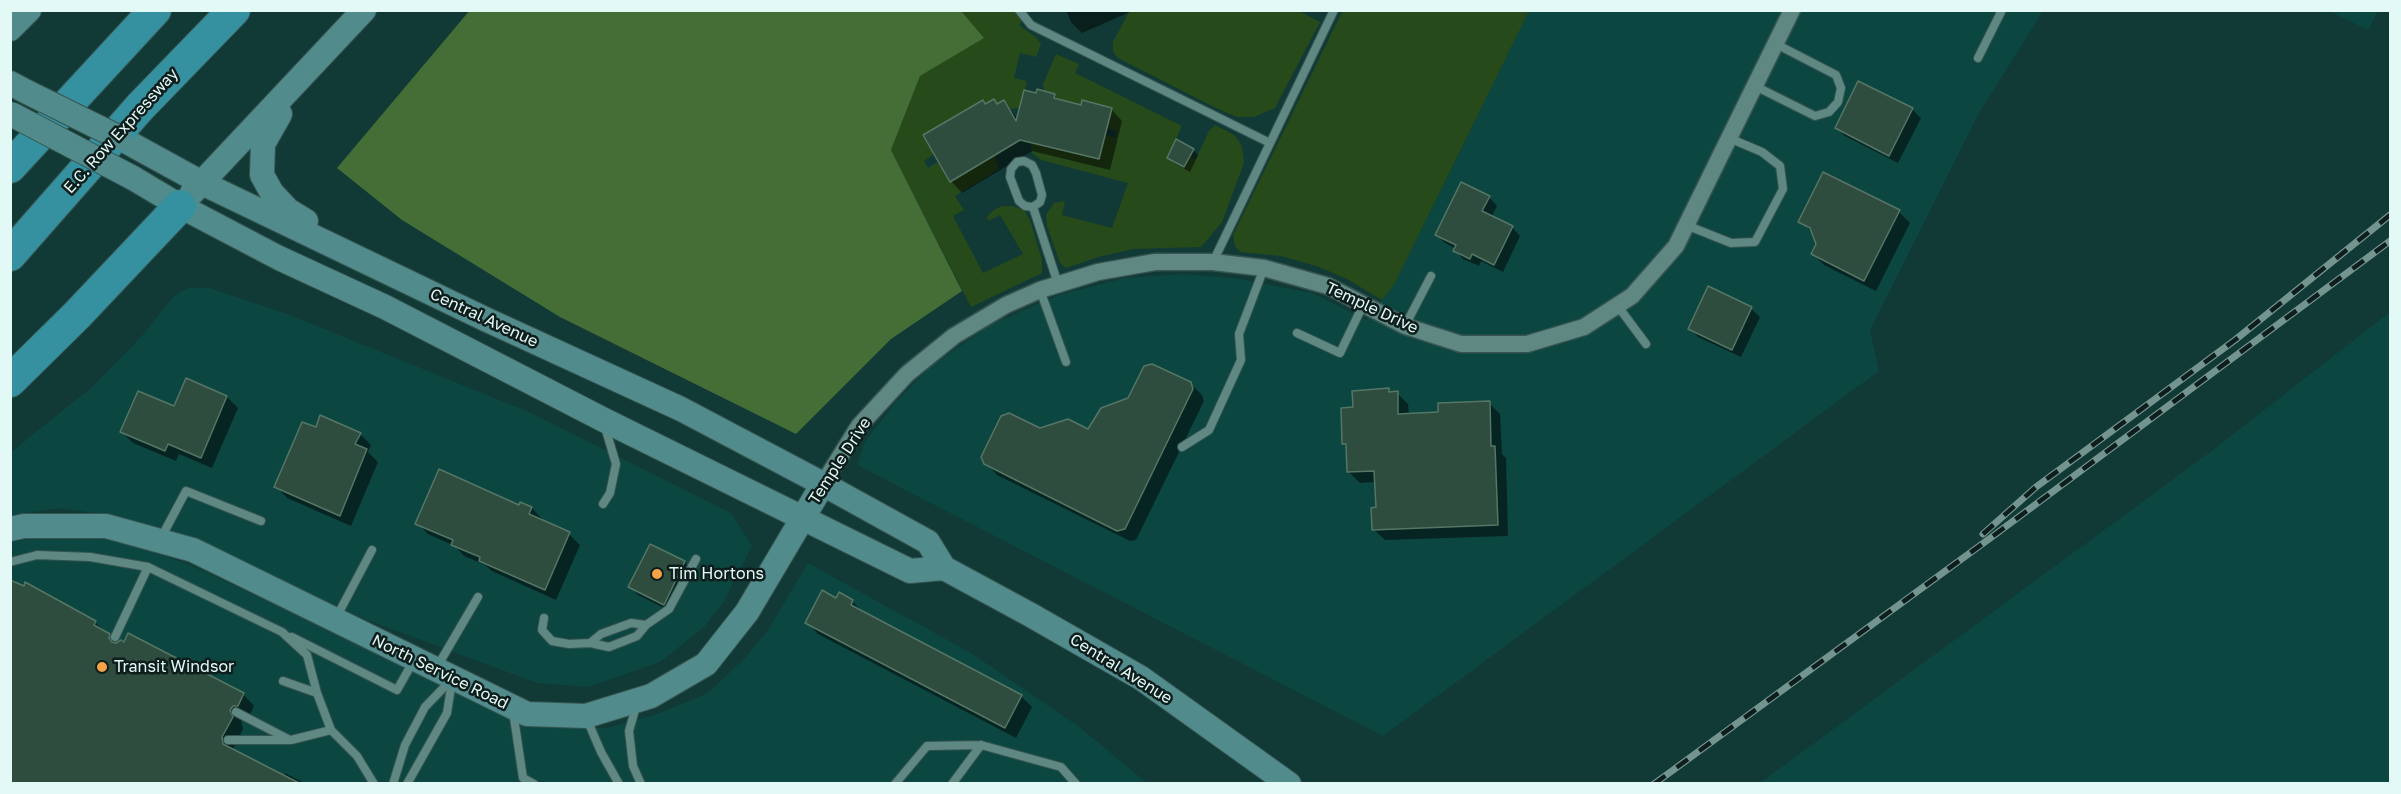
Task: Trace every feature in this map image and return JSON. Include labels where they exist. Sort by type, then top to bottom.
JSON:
[{"type":"highway","points":[[10,166],[155,10]]},
{"type":"highway","name":"E.C. Row Expressway","points":[[10,255],[140,107],[234,10]]},
{"type":"highway","points":[[10,381],[77,315],[180,206]]},
{"type":"street","points":[[10,29],[29,10]]},
{"type":"street","points":[[180,206],[364,10]]},
{"type":"street","name":"Temple Drive","points":[[804,519],[859,426],[907,374],[954,336],[1006,305],[1040,290],[1098,272],[1155,262],[1213,262],[1264,268],[1328,286],[1405,326],[1461,344],[1527,344],[1584,327],[1632,296],[1676,246],[1792,10]]},
{"type":"street","points":[[311,67],[302,87],[278,115],[263,144],[262,175],[272,193],[288,210],[329,235],[335,248]]},
{"type":"street","name":"Central Avenue","points":[[19,87],[152,154],[202,183],[681,410],[823,484],[928,542],[944,568],[1141,678],[1289,783]]},
{"type":"street","name":"Central Avenue","points":[[11,113],[279,258],[386,307],[910,572],[944,568]]},
{"type":"street","name":"North Service Road","points":[[10,529],[24,526],[106,526],[192,550],[527,714],[586,716],[651,696],[706,664],[747,612],[804,519]]},
{"type":"lane","points":[[1019,10],[1031,25],[1270,144]]},
{"type":"lane","points":[[1213,262],[1334,10]]},
{"type":"lane","points":[[1978,58],[2002,10]]},
{"type":"lane","points":[[1755,86],[1815,116],[1829,112],[1838,102],[1840,88],[1836,75],[1776,44]]},
{"type":"lane","points":[[1686,225],[1731,243],[1755,242],[1783,189],[1780,166],[1762,152],[1729,138]]},
{"type":"lane","points":[[1024,161],[1032,165],[1036,173],[1042,195],[1040,202],[1033,207],[1025,206],[1019,201],[1010,177],[1011,169],[1017,162],[1024,161]]},
{"type":"lane","points":[[1033,207],[1058,284]]},
{"type":"lane","points":[[1182,447],[1209,430],[1232,380],[1241,360],[1239,334],[1264,268]]},
{"type":"lane","points":[[1405,326],[1431,276]]},
{"type":"lane","points":[[1040,290],[1066,362]]},
{"type":"lane","points":[[1297,333],[1340,353],[1363,305]]},
{"type":"lane","points":[[1617,305],[1646,344]]},
{"type":"lane","points":[[602,418],[612,444],[616,464],[610,493],[603,504]]},
{"type":"lane","points":[[159,541],[186,491],[261,521]]},
{"type":"lane","points":[[335,621],[372,550]]},
{"type":"lane","points":[[10,562],[37,555],[90,557],[148,567],[397,690],[434,670]]},
{"type":"lane","points":[[544,618],[542,630],[552,641],[609,647],[637,636],[646,625],[669,609],[696,559]]},
{"type":"lane","points":[[115,637],[148,567]]},
{"type":"lane","points":[[393,783],[405,745],[425,707],[434,670],[478,597]]},
{"type":"lane","points":[[590,644],[601,634],[631,623],[646,625]]},
{"type":"lane","points":[[282,632],[307,655],[317,693],[331,730],[357,756],[374,783]]},
{"type":"lane","points":[[407,783],[447,713],[434,670]]},
{"type":"lane","points":[[283,681],[317,693]]},
{"type":"lane","points":[[638,700],[629,731],[633,766],[641,783]]},
{"type":"lane","points":[[513,708],[523,778],[534,783]]},
{"type":"lane","points":[[236,711],[291,740]]},
{"type":"lane","points":[[586,716],[601,752],[619,783]]},
{"type":"lane","points":[[228,740],[291,740],[331,730]]},
{"type":"lane","points":[[952,783],[981,745]]},
{"type":"lane","points":[[895,783],[927,746],[981,745],[1061,767],[1076,783]]},
{"type":"shaded area","points":[[1529,11],[2043,11],[1979,113],[1870,330],[1879,371],[1383,736],[857,465],[864,443],[895,403],[931,366],[992,324],[1059,295],[1125,278],[1181,274],[1233,278],[1312,293],[1366,320],[1395,283]]},
{"type":"shaded area","points":[[2329,11],[2378,11],[2368,30]]},
{"type":"shaded area","points":[[188,288],[209,288],[287,314],[529,412],[731,513],[752,546],[724,601],[704,627],[660,662],[588,687],[537,683],[335,608],[180,534],[121,517],[60,508],[11,515],[10,453],[92,387],[141,337],[173,297]]},
{"type":"shaded area","points":[[2390,312],[2390,783],[1760,783],[2209,453]]},
{"type":"shaded area","points":[[59,534],[126,542],[190,565],[388,657],[483,707],[555,727],[607,728],[657,714],[708,693],[746,657],[768,630],[808,563],[971,653],[1078,726],[1147,783],[11,784],[11,542]]},
{"type":"green space","points":[[470,10],[961,11],[984,38],[920,76],[891,150],[962,291],[891,339],[796,434],[560,317],[402,220],[337,168]]},
{"type":"green space","points":[[1130,10],[1299,11],[1320,22],[1275,108],[1254,117],[1237,117],[1118,58],[1113,52],[1113,42]]},
{"type":"green space","points":[[1343,10],[1529,11],[1395,283],[1382,300],[1347,279],[1319,267],[1281,256],[1240,252],[1235,246],[1233,235]]},
{"type":"green space","points":[[961,11],[1029,11],[1019,25],[1037,38],[1041,44],[1036,57],[1020,53],[1014,78],[1027,81],[1020,108],[1009,109],[1004,100],[997,104],[993,99],[985,104],[982,100],[923,135],[934,154],[924,161],[928,168],[938,162],[950,182],[978,166],[976,161],[994,155],[999,169],[955,196],[964,210],[953,216],[983,273],[1023,254],[1000,215],[988,221],[987,217],[992,211],[1002,206],[1024,210],[1030,220],[1042,260],[1042,273],[971,307],[891,150],[920,76],[983,38]]},
{"type":"green space","points":[[1056,54],[1079,64],[1075,73],[1182,126],[1167,158],[1184,167],[1190,156],[1196,159],[1209,131],[1215,125],[1234,135],[1239,141],[1244,163],[1222,222],[1201,247],[1133,249],[1098,257],[1066,268],[1060,263],[1047,226],[1046,215],[1054,203],[1065,201],[1062,215],[1112,228],[1128,183],[1041,160],[1032,153],[1031,143],[1050,148],[1052,143],[1069,152],[1099,159],[1105,135],[1116,138],[1117,131],[1106,128],[1082,101],[1081,105],[1054,98],[1055,94],[1044,91],[1043,84]]},
{"type":"building","points":[[1858,81],[1913,108],[1889,156],[1835,128]]},
{"type":"building","points":[[1037,89],[1055,94],[1054,98],[1081,105],[1082,100],[1112,108],[1099,159],[1020,140],[950,182],[923,135],[983,100],[985,104],[994,99],[997,104],[1004,100],[1016,121],[1024,90],[1036,93]]},
{"type":"building","points":[[1176,139],[1194,149],[1184,167],[1167,158]]},
{"type":"building","points":[[1823,172],[1900,210],[1864,281],[1811,254],[1816,244],[1810,228],[1798,222]]},
{"type":"building","points":[[1461,182],[1490,196],[1482,211],[1513,226],[1494,265],[1472,254],[1470,259],[1453,251],[1456,245],[1435,235]]},
{"type":"building","points":[[1708,286],[1752,307],[1732,350],[1688,329]]},
{"type":"building","points":[[1152,364],[1191,382],[1193,389],[1125,529],[1117,531],[984,464],[981,457],[1001,416],[1009,413],[1040,428],[1068,419],[1088,429],[1101,408],[1128,398],[1144,366]]},
{"type":"building","points":[[186,378],[227,396],[201,458],[168,444],[165,451],[120,432],[138,391],[174,406]]},
{"type":"building","points":[[1389,388],[1389,392],[1398,391],[1398,414],[1438,412],[1438,403],[1490,401],[1491,446],[1495,446],[1498,525],[1372,530],[1371,508],[1376,507],[1374,471],[1347,472],[1346,444],[1342,444],[1341,408],[1353,407],[1352,391]]},
{"type":"building","points":[[320,415],[361,433],[355,444],[367,449],[340,516],[274,487],[302,422],[316,427]]},
{"type":"building","points":[[439,469],[519,505],[520,502],[532,507],[529,514],[570,532],[545,590],[479,561],[480,557],[451,545],[453,540],[415,524]]},
{"type":"building","name":"Tim Hortons","points":[[650,544],[685,561],[664,605],[628,587]]},
{"type":"building","name":"Transit Windsor","points":[[10,580],[24,586],[25,582],[96,621],[94,625],[110,634],[109,638],[112,642],[116,643],[121,640],[124,642],[128,633],[244,693],[238,706],[233,706],[230,710],[233,717],[222,737],[223,744],[299,783],[10,783]]},
{"type":"building","points":[[822,590],[836,598],[839,592],[853,600],[851,605],[1022,695],[1005,728],[805,623]]},
{"type":"railway","points":[[1983,534],[2036,487],[2235,340],[2390,215]]},
{"type":"railway","points":[[1654,784],[2390,241]]},
{"type":"place","name":"Tim Hortons","points":[[657,574]]},
{"type":"place","name":"Transit Windsor","points":[[102,667]]}]
